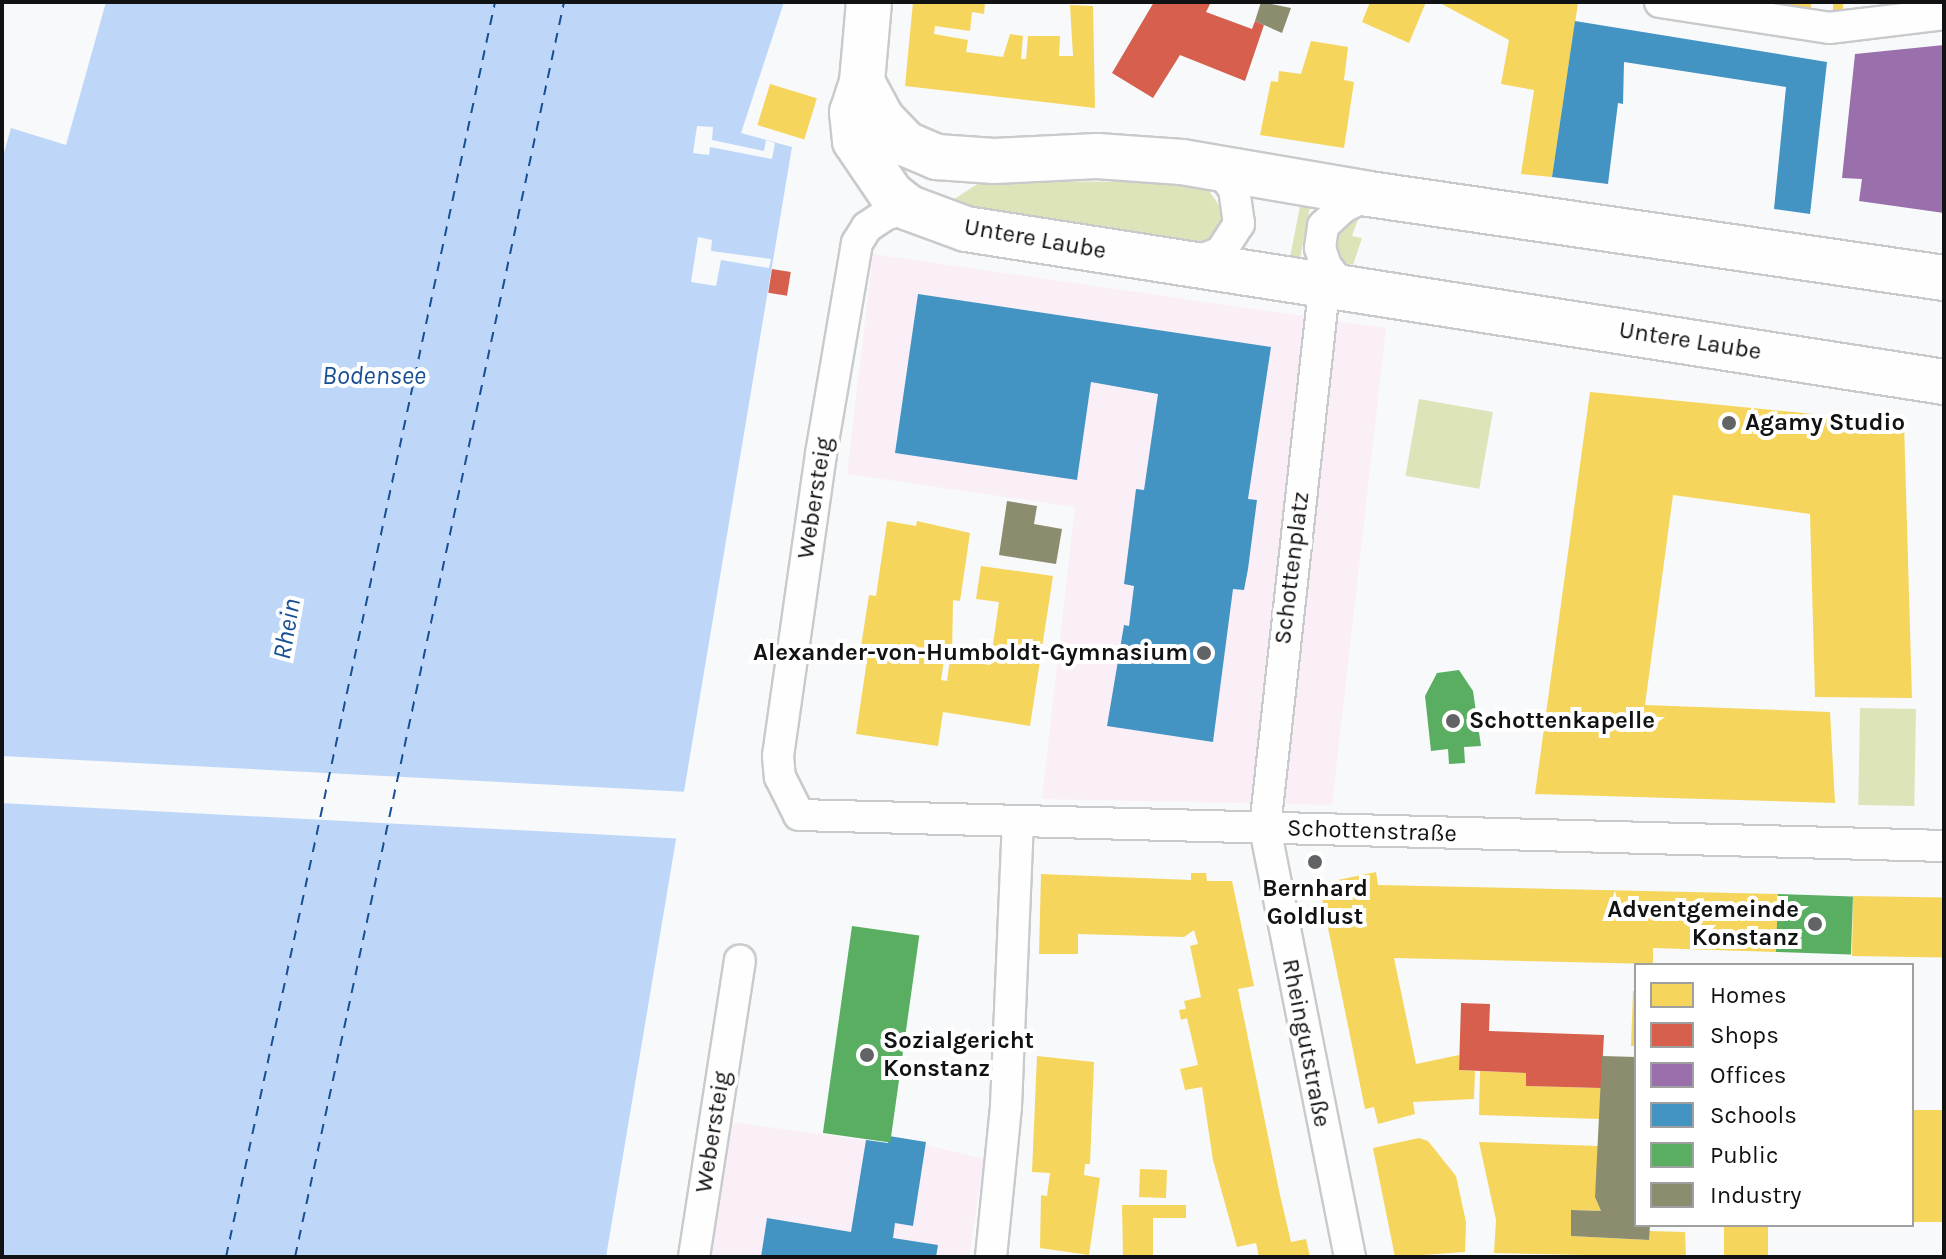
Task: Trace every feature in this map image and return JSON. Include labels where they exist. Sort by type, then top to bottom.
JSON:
[{"type":"main road","name":"Untere Laube","points":[[869,2],[862,82],[852,112],[855,141],[891,194],[909,208],[966,229],[1187,264],[1332,297],[1944,382]]},
{"type":"main road","points":[[862,82],[890,127],[906,144],[937,157],[994,161],[1097,156],[1182,162],[1369,194],[1944,278]]},
{"type":"street","points":[[1660,2],[1829,28],[1944,14]]},
{"type":"street","points":[[1182,162],[1225,177],[1241,212],[1229,245],[1210,259],[1187,264]]},
{"type":"street","points":[[1332,297],[1320,248],[1323,226],[1342,208],[1369,194]]},
{"type":"street","name":"Webersteig","points":[[799,815],[780,777],[778,756],[821,454],[857,243],[867,227],[885,215],[909,208]]},
{"type":"street","name":"Schottenplatz","points":[[1265,828],[1332,297]]},
{"type":"street","name":"Schottenstraße","points":[[799,815],[1944,846]]},
{"type":"street","points":[[991,1257],[1006,1106],[1018,821]]},
{"type":"street","name":"Rheingutstraße","points":[[1265,828],[1350,1257]]},
{"type":"street","name":"Webersteig","points":[[694,1257],[740,961]]},
{"type":"shaded area","name":"Alexander-von-Humboldt-Gymnasium","points":[[873,254],[1386,328],[1332,805],[1042,799],[1075,507],[847,474]]},
{"type":"shaded area","points":[[730,1122],[887,1143],[889,1136],[984,1159],[969,1257],[709,1257]]},
{"type":"green space","points":[[982,181],[1185,182],[1207,188],[1223,211],[1223,226],[1212,240],[1190,248],[945,205]]},
{"type":"green space","points":[[1301,201],[1311,203],[1299,262],[1290,260]]},
{"type":"green space","points":[[1360,214],[1352,236],[1362,238],[1353,265],[1341,262],[1336,246],[1340,230]]},
{"type":"green space","points":[[1419,399],[1493,412],[1479,489],[1405,476]]},
{"type":"green space","points":[[1860,708],[1916,709],[1914,806],[1858,805]]},
{"type":"water","name":"Bodensee","points":[[106,2],[784,2],[741,133],[792,147],[606,1257],[2,1257],[2,160],[11,128],[66,145]]},
{"type":"pier","points":[[697,126],[713,127],[712,140],[764,151],[766,140],[775,143],[772,159],[710,147],[709,155],[693,153]]},
{"type":"pier","points":[[698,237],[712,240],[711,251],[771,259],[769,268],[721,260],[716,286],[691,282]]},
{"type":"pier","points":[[2,756],[689,792],[687,839],[2,803]]},
{"type":"building: Homes","points":[[913,2],[985,2],[984,14],[972,12],[970,31],[935,26],[934,34],[968,40],[966,52],[1003,57],[1010,34],[1023,36],[1021,59],[1026,59],[1028,36],[1060,36],[1059,56],[1073,56],[1070,5],[1093,6],[1095,108],[905,86]]},
{"type":"building: Homes","points":[[1370,2],[1426,2],[1409,43],[1362,22]]},
{"type":"building: Homes","points":[[1438,2],[1578,3],[1552,177],[1521,174],[1534,90],[1501,84],[1509,40]]},
{"type":"building: Homes","points":[[1789,2],[1811,2],[1811,12],[1789,12]]},
{"type":"building: Homes","points":[[1833,2],[1843,2],[1843,13],[1833,13]]},
{"type":"building: Homes","points":[[1311,41],[1348,47],[1344,80],[1354,82],[1344,148],[1260,135],[1271,81],[1278,82],[1279,71],[1301,74]]},
{"type":"building: Homes","points":[[770,84],[817,98],[804,139],[757,125]]},
{"type":"building: Homes","points":[[1590,392],[1904,423],[1912,698],[1815,697],[1810,514],[1673,495],[1645,705],[1830,712],[1835,803],[1535,794]]},
{"type":"building: Homes","points":[[887,521],[916,526],[917,521],[970,533],[960,601],[953,600],[952,654],[945,653],[941,680],[947,681],[950,659],[990,665],[999,602],[976,599],[981,566],[1053,576],[1030,726],[943,712],[938,746],[856,734],[867,660],[859,659],[869,595],[876,596]]},
{"type":"building: Homes","points":[[1376,872],[1378,885],[1778,894],[1777,952],[1653,948],[1653,963],[1634,964],[1394,958],[1416,1064],[1459,1055],[1459,1070],[1475,1071],[1474,1099],[1413,1102],[1415,1114],[1378,1124],[1374,1107],[1365,1109],[1319,884]]},
{"type":"building: Homes","points":[[1191,873],[1206,873],[1207,881],[1232,881],[1254,986],[1238,989],[1280,1195],[1291,1242],[1306,1239],[1310,1257],[1259,1257],[1256,1243],[1237,1247],[1213,1160],[1202,1087],[1185,1090],[1180,1069],[1198,1065],[1187,1018],[1181,1020],[1179,1010],[1186,1009],[1184,1001],[1201,997],[1190,946],[1198,944],[1194,930],[1184,937],[1078,934],[1078,954],[1039,954],[1041,874],[1191,880]]},
{"type":"building: Homes","points":[[1853,896],[1944,898],[1943,958],[1852,956]]},
{"type":"building: Homes","points":[[1633,991],[1634,991],[1634,1046],[1631,1046]]},
{"type":"building: Homes","points":[[1037,1056],[1094,1062],[1090,1164],[1085,1164],[1084,1175],[1100,1178],[1089,1255],[1040,1248],[1041,1195],[1047,1196],[1050,1173],[1032,1172]]},
{"type":"building: Homes","points":[[1480,1071],[1526,1073],[1526,1086],[1601,1088],[1600,1119],[1479,1115]]},
{"type":"building: Homes","points":[[1914,1110],[1944,1110],[1944,1222],[1914,1222]]},
{"type":"building: Homes","points":[[1419,1138],[1428,1141],[1456,1176],[1466,1222],[1465,1252],[1395,1257],[1373,1148]]},
{"type":"building: Homes","points":[[1479,1142],[1599,1146],[1595,1197],[1601,1211],[1571,1210],[1571,1236],[1649,1240],[1649,1231],[1685,1232],[1686,1257],[1494,1253],[1496,1220]]},
{"type":"building: Homes","points":[[1140,1169],[1167,1170],[1166,1198],[1139,1197]]},
{"type":"building: Homes","points":[[1122,1205],[1186,1205],[1186,1218],[1153,1218],[1153,1257],[1123,1257]]},
{"type":"building: Homes","points":[[1724,1227],[1768,1227],[1768,1257],[1724,1257]]},
{"type":"building: Shops","points":[[1154,2],[1211,2],[1206,12],[1252,29],[1255,21],[1264,25],[1245,81],[1180,55],[1153,98],[1112,73]]},
{"type":"building: Shops","points":[[772,269],[791,272],[787,296],[768,293]]},
{"type":"building: Shops","points":[[1461,1003],[1490,1004],[1489,1031],[1604,1035],[1601,1088],[1526,1086],[1526,1073],[1459,1070]]},
{"type":"building: Offices","points":[[1944,45],[1944,213],[1859,201],[1862,179],[1842,178],[1855,54]]},
{"type":"building: Schools","points":[[1575,21],[1827,62],[1810,214],[1774,209],[1786,87],[1624,62],[1623,104],[1618,103],[1608,184],[1552,177]]},
{"type":"building: Schools","points":[[918,294],[1271,347],[1248,499],[1257,500],[1248,569],[1244,590],[1233,589],[1213,742],[1107,726],[1124,625],[1129,626],[1134,586],[1124,584],[1136,489],[1144,490],[1158,394],[1091,382],[1077,480],[895,453]]},
{"type":"building: Schools","points":[[889,1136],[926,1142],[913,1226],[895,1223],[893,1238],[938,1245],[936,1257],[761,1257],[767,1218],[851,1232],[866,1140],[888,1143]]},
{"type":"building: Public","name":"Schottenkapelle","points":[[1459,670],[1473,691],[1481,746],[1464,747],[1465,763],[1449,764],[1448,749],[1431,751],[1425,696],[1437,673]]},
{"type":"building: Public","name":"Adventgemeinde Konstanz","points":[[1778,894],[1853,897],[1851,955],[1776,952]]},
{"type":"building: Public","name":"Sozialgericht Konstanz","points":[[852,926],[919,935],[890,1142],[823,1133]]},
{"type":"building: Industry","points":[[1261,2],[1291,8],[1282,33],[1255,21]]},
{"type":"building: Industry","points":[[1007,501],[1037,506],[1034,524],[1062,529],[1056,564],[999,555]]},
{"type":"building: Industry","points":[[1602,1056],[1634,1057],[1634,1227],[1650,1227],[1649,1240],[1571,1236],[1571,1210],[1601,1211],[1595,1197]]},
{"type":"ferry route","points":[[226,1257],[495,2]]},
{"type":"ferry route","points":[[295,1257],[564,2]]},
{"type":"place","name":"Agamy Studio","points":[[1729,423]]},
{"type":"place","name":"Alexander-von-Humboldt-Gymnasium","points":[[1204,653]]},
{"type":"place","name":"Schottenkapelle","points":[[1453,721]]},
{"type":"place","name":"Bernhard Goldlust","points":[[1315,862]]},
{"type":"place","name":"Adventgemeinde Konstanz","points":[[1815,924]]},
{"type":"place","name":"Sozialgericht Konstanz","points":[[867,1055]]},
{"type":"water label","name":"Rhein","points":[[287,629]]}]
